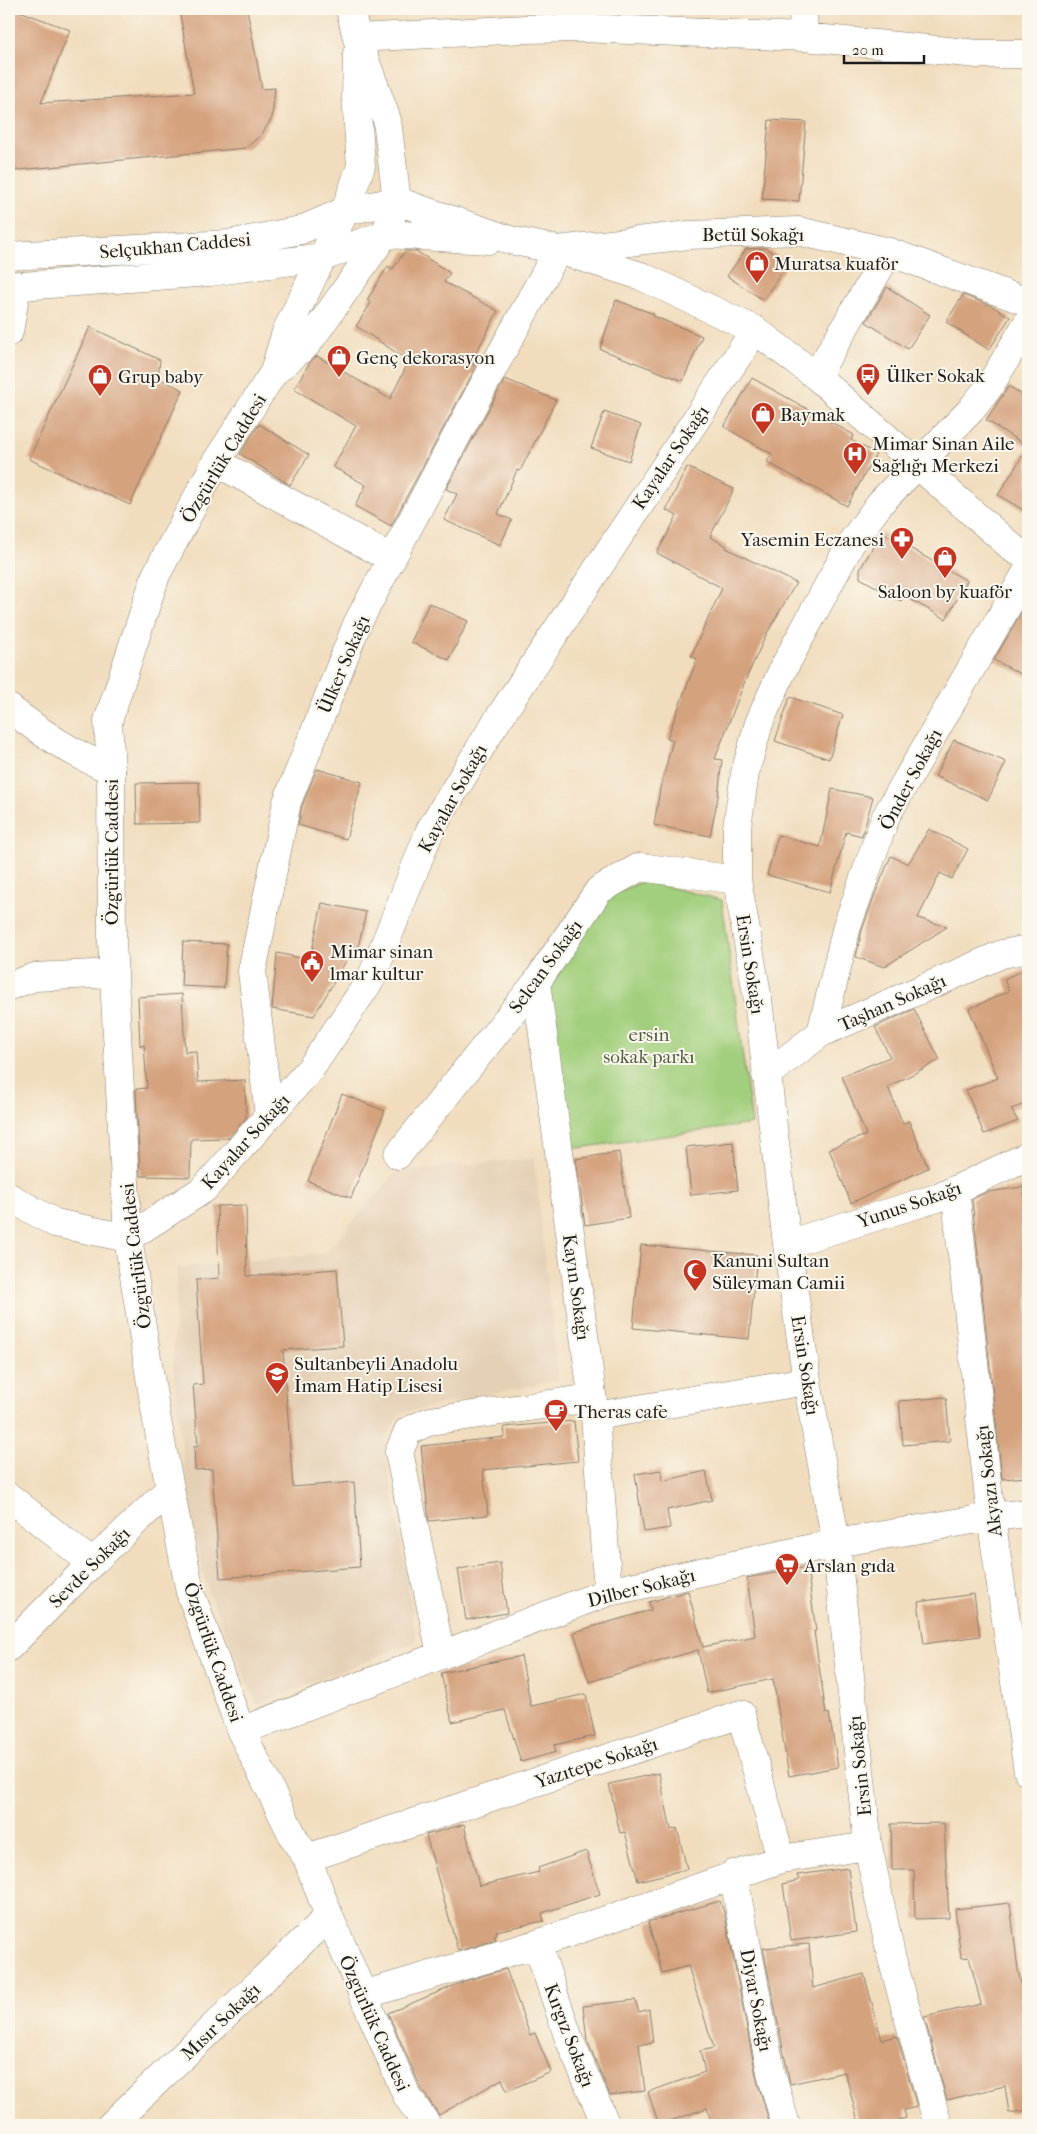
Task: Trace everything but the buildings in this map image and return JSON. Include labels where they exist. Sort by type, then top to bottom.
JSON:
[{"type":"street","name":"Özgürlük Caddesi","points":[[274,372],[308,343],[385,234],[397,201],[386,120],[357,38],[350,9]]},
{"type":"street","points":[[804,9],[804,37]]},
{"type":"street","points":[[357,38],[527,19],[581,28],[804,37],[978,54],[1028,54]]},
{"type":"street","name":"Özgürlük Caddesi","points":[[357,38],[356,97],[361,166],[344,212],[286,332],[274,372],[216,462],[156,575],[108,721],[111,770],[112,941],[128,1238],[157,1421],[190,1592],[241,1731],[295,1840],[307,1858],[329,1916],[407,2096],[427,2125]]},
{"type":"street","name":"Selçukhan Caddesi","points":[[9,256],[228,244],[301,230],[344,212],[397,201],[510,240],[558,250],[641,276],[754,330],[816,376],[916,465],[1016,550],[1028,556]]},
{"type":"street","name":"Betül Sokağı","points":[[558,250],[689,235],[798,231],[889,252],[1028,302]]},
{"type":"street","name":"Selçukhan Caddesi","points":[[13,286],[210,272],[323,257],[385,234],[473,240],[510,240]]},
{"type":"street","name":"Ülker Sokağı","points":[[269,1115],[252,971],[286,802],[358,624],[480,392],[558,250]]},
{"type":"street","points":[[816,376],[889,252]]},
{"type":"street","points":[[9,332],[13,286]]},
{"type":"street","name":"Ersin Sokağı","points":[[938,2125],[891,1955],[868,1846],[836,1543],[807,1381],[787,1244],[758,1000],[737,880],[737,827],[745,773],[759,723],[783,669],[851,543],[881,502],[971,410],[989,387],[1028,322]]},
{"type":"street","name":"Kayalar Sokağı","points":[[128,1238],[204,1189],[311,1068],[371,979],[430,830],[492,727],[754,330]]},
{"type":"street","points":[[216,462],[392,559]]},
{"type":"street","name":"Önder Sokağı","points":[[821,1033],[847,926],[886,816],[1028,570]]},
{"type":"street","points":[[9,708],[48,738],[77,755],[111,770]]},
{"type":"street","name":"Selcan Sokağı","points":[[398,1155],[536,983],[599,890],[640,866],[737,880]]},
{"type":"street","name":"Taşhan Sokağı","points":[[766,1075],[821,1033],[1002,954],[1028,949]]},
{"type":"street","points":[[9,986],[35,977],[114,973]]},
{"type":"street","name":"Kayın Sokağı","points":[[536,983],[593,1407],[608,1592]]},
{"type":"street","name":"Yunus Sokağı","points":[[787,1244],[940,1197],[1028,1156]]},
{"type":"street","name":"Akyazı Sokağı","points":[[955,1190],[991,1517],[1028,1772]]},
{"type":"street","points":[[9,1197],[55,1223],[128,1238]]},
{"type":"street","points":[[441,1655],[399,1452],[408,1431],[430,1421],[593,1407],[807,1381]]},
{"type":"street","name":"Sevde Sokağı","points":[[9,1647],[92,1562],[170,1489]]},
{"type":"street","points":[[9,1497],[92,1562]]},
{"type":"street","name":"Dilber Sokağı","points":[[241,1731],[608,1592],[836,1543],[991,1517],[1028,1513]]},
{"type":"street","name":"Yazıtepe Sokağı","points":[[307,1858],[741,1714],[781,1859]]},
{"type":"street","points":[[363,1994],[537,1944],[733,1874],[781,1859],[868,1846]]},
{"type":"street","name":"Diyar Sokağı","points":[[733,1874],[772,2077],[786,2125]]},
{"type":"street","name":"Mısır Sokağı","points":[[111,2125],[329,1916]]},
{"type":"street","name":"Kırgız Sokağı","points":[[537,1944],[569,2039],[606,2125]]},
{"type":"shaded area","points":[[534,1158],[558,1380],[401,1413],[384,1439],[417,1641],[257,1704],[208,1592],[189,1511],[173,1366],[177,1268],[325,1253],[397,1172]]},
{"type":"green space","name":"ersin sokak parkı","points":[[643,881],[722,900],[752,1124],[571,1149],[548,981],[609,896]]},
{"type":"place","name":"Muratsa kuaför","points":[[757,284]]},
{"type":"place","name":"Genç dekorasyon","points":[[339,378]]},
{"type":"place","name":"Ülker Sokak","points":[[868,396]]},
{"type":"place","name":"Grup baby","points":[[100,397]]},
{"type":"place","name":"Baymak","points":[[763,435]]},
{"type":"place","name":"Mimar Sinan Aile Sağlığı Merkezi","points":[[855,475]]},
{"type":"place","name":"Yasemin Eczanesi","points":[[902,560]]},
{"type":"place","name":"Saloon by kuaför","points":[[945,579]]},
{"type":"place","name":"Mimar sinan lmar kultur","points":[[312,983]]},
{"type":"place","name":"Kanuni Sultan Süleyman Camii","points":[[695,1292]]},
{"type":"place","name":"Sultanbeyli Anadolu İmam Hatip Lisesi","points":[[277,1395]]},
{"type":"place","name":"Theras cafe","points":[[556,1432]]},
{"type":"place","name":"Arslan gıda","points":[[787,1586]]}]
